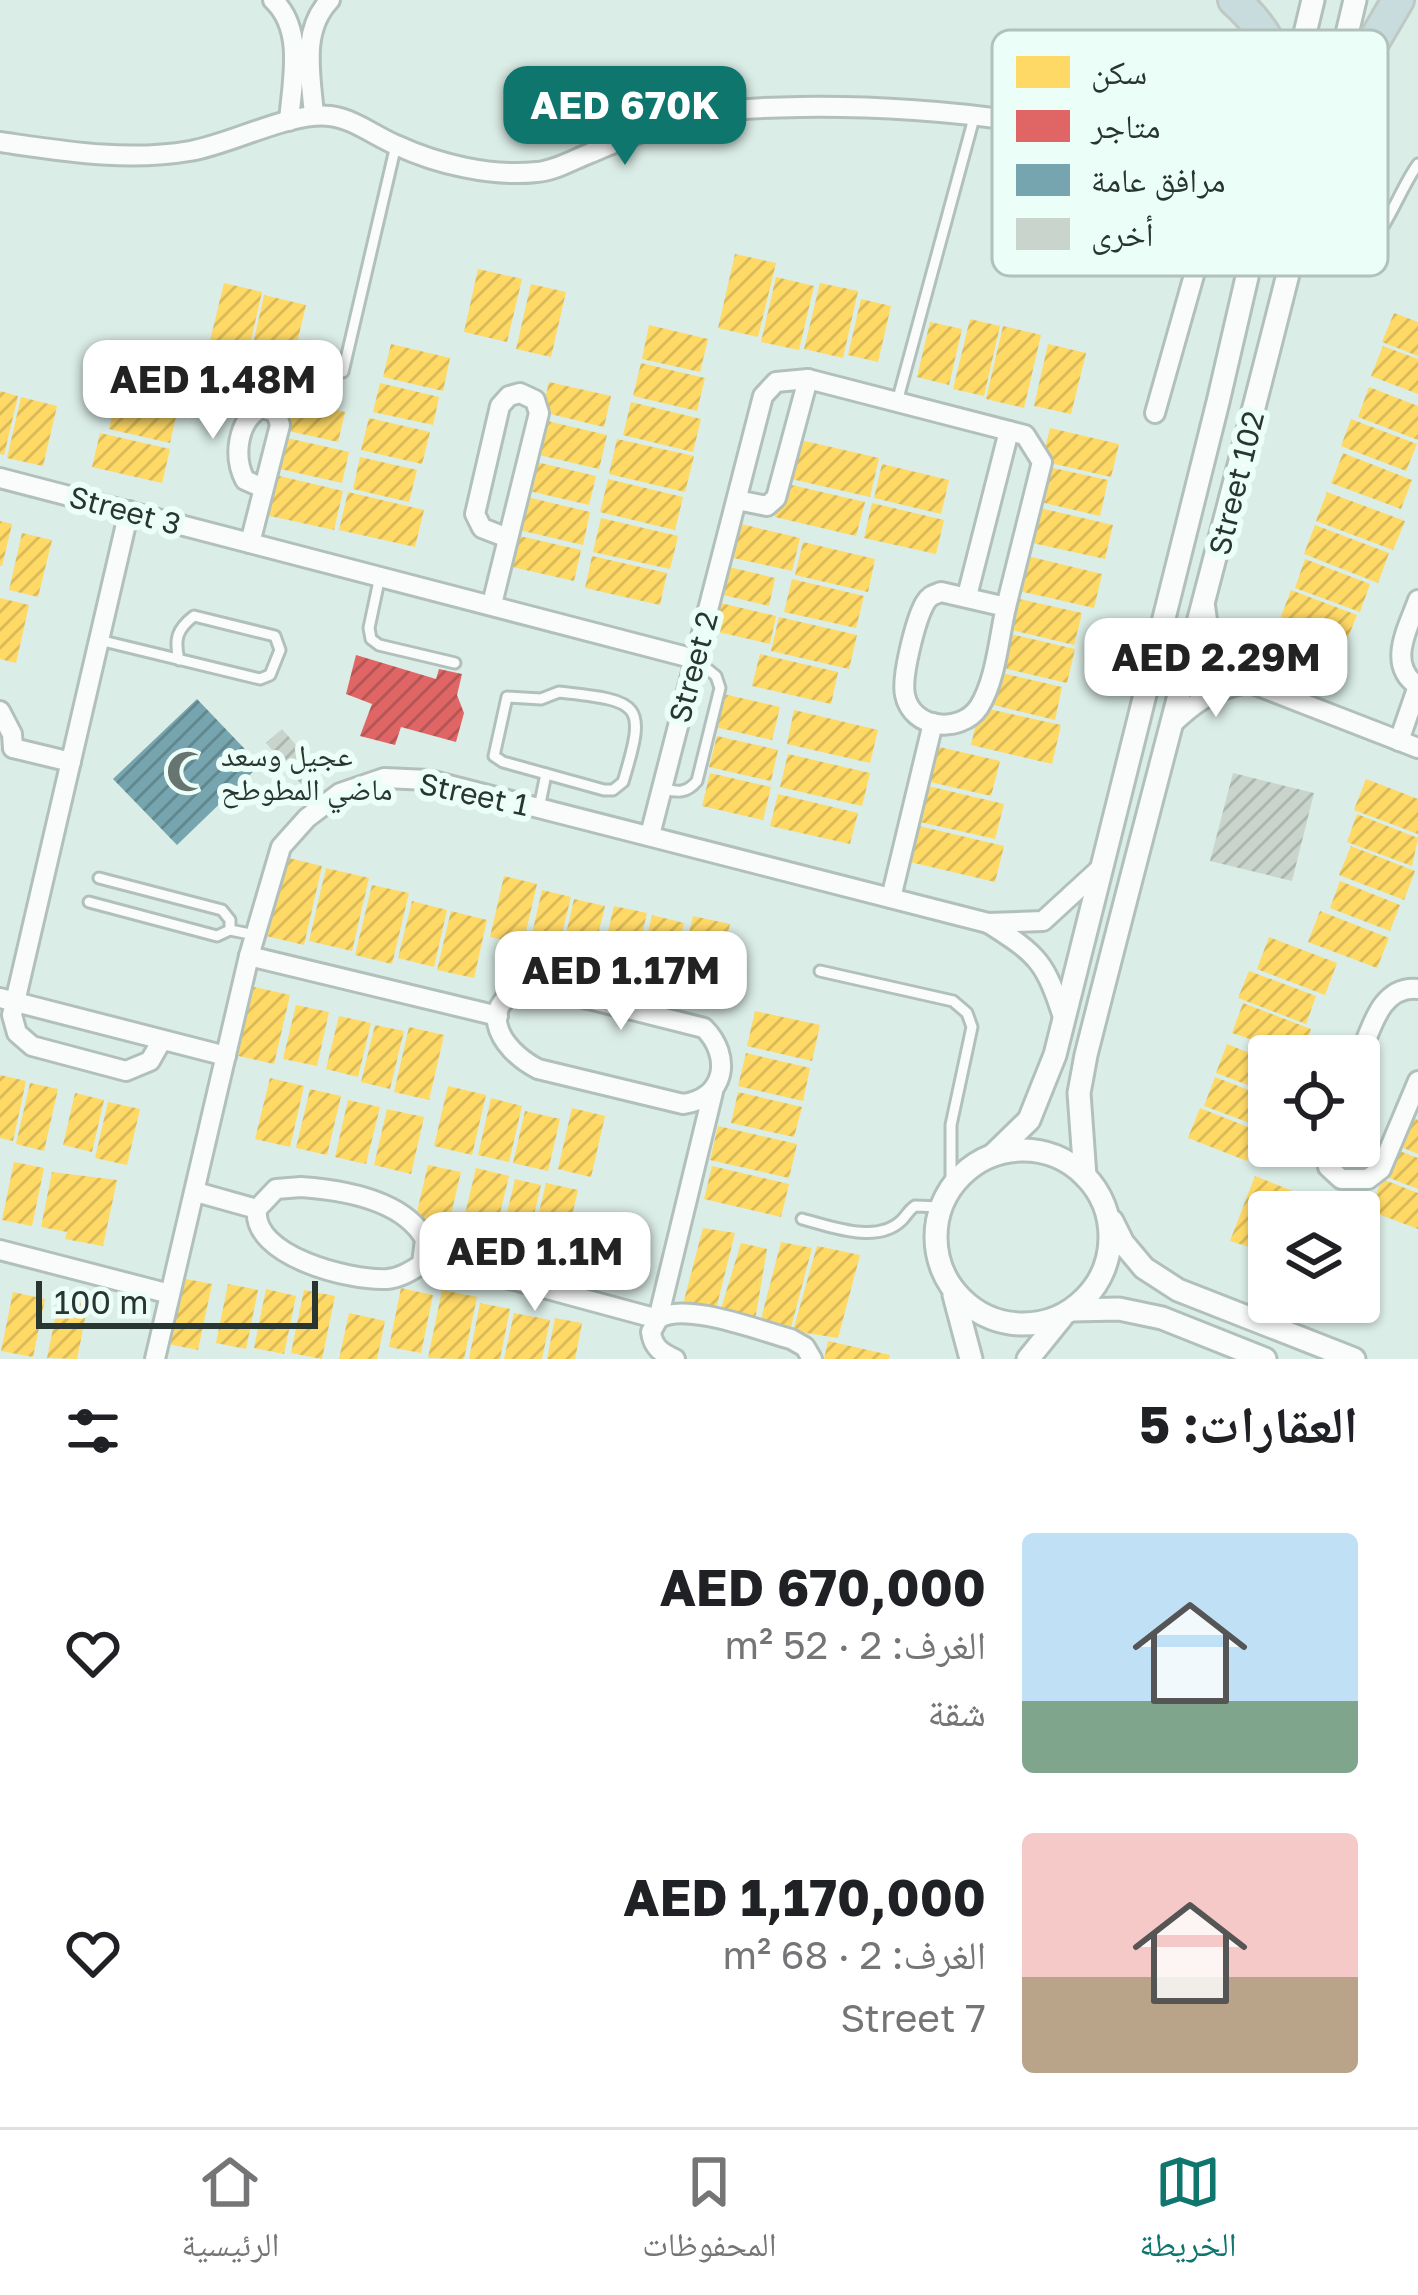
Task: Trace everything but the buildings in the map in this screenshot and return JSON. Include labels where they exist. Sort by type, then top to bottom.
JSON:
[{"type":"highway","points":[[1234,0],[1264,30]]},
{"type":"highway","points":[[1380,30],[1398,0]]},
{"type":"street","points":[[273,0],[292,32],[289,121]]},
{"type":"street","points":[[314,115],[310,40],[315,19],[329,0]]},
{"type":"street","name":"Street 102","points":[[1306,30],[1313,0]]},
{"type":"street","name":"Street 102","points":[[1348,30],[1355,0]]},
{"type":"street","points":[[0,142],[90,155],[157,155],[223,144],[314,115],[356,123],[438,161],[497,171],[541,172],[706,113],[794,107],[992,119]]},
{"type":"street","points":[[1155,413],[1194,276]]},
{"type":"street","name":"Street 102","points":[[993,1155],[1029,1120],[1055,1055],[1247,276]]},
{"type":"street","name":"Street 102","points":[[1085,1176],[1079,1093],[1086,1055],[1288,276]]},
{"type":"street","points":[[1238,316],[1258,317],[1275,326]]},
{"type":"street","name":"Street 2","points":[[650,835],[768,387],[785,379],[808,379]]},
{"type":"street","points":[[737,500],[767,506],[776,498],[808,379],[1025,435],[1042,462],[986,691],[978,709],[963,723],[951,726],[922,718],[907,703],[904,682],[925,603],[940,592],[1006,607]]},
{"type":"street","points":[[492,604],[539,413],[535,400],[520,393],[508,395],[500,406],[475,514],[482,528],[508,538]]},
{"type":"street","points":[[967,596],[1010,431]]},
{"type":"street","name":"Street 3","points":[[0,478],[695,659]]},
{"type":"street","points":[[250,543],[263,488]]},
{"type":"street","points":[[129,512],[71,762],[6,999],[21,1039],[32,1046],[133,1070],[151,1061],[162,1040]]},
{"type":"street","points":[[1205,606],[1211,647],[1227,674],[1409,744],[1418,686],[1407,679],[1400,659],[1418,600]]},
{"type":"street","points":[[1169,728],[1198,699],[1247,682]]},
{"type":"street","points":[[0,711],[12,734],[7,755],[71,762]]},
{"type":"street","points":[[891,898],[933,723]]},
{"type":"street","name":"Street 1","points":[[155,1359],[249,956],[281,847],[307,818],[340,793],[384,778],[429,781],[988,922],[1043,921],[1103,866]]},
{"type":"street","name":"Street 1","points":[[988,922],[1030,949],[1048,971],[1064,1020]]},
{"type":"street","points":[[249,956],[498,1016]]},
{"type":"street","points":[[675,1359],[653,1342],[651,1332],[712,1091],[723,1072],[720,1050],[704,1028],[693,1023],[533,985],[510,994],[498,1016],[507,1049],[538,1069],[683,1104],[697,1102],[712,1091]]},
{"type":"street","points":[[1370,1035],[1388,998],[1398,990],[1418,988]]},
{"type":"street","points":[[6,999],[226,1056]]},
{"type":"street","points":[[1328,1167],[1341,1178],[1368,1179],[1381,1169],[1418,1081]]},
{"type":"street","points":[[971,1359],[936,1249],[946,1197],[970,1168],[993,1155],[1017,1150],[1065,1161],[1085,1176],[1123,1243],[1144,1268],[1178,1290],[1354,1359]]},
{"type":"street","points":[[302,1187],[380,1204],[412,1222],[425,1239],[425,1256],[412,1271],[388,1279],[309,1262],[268,1241],[257,1225],[257,1209],[276,1190],[302,1187]]},
{"type":"street","points":[[196,1192],[257,1209]]},
{"type":"street","points":[[1028,1359],[1096,1283],[1110,1250],[1110,1225],[1103,1202]]},
{"type":"street","points":[[0,1250],[170,1294]]},
{"type":"street","points":[[425,1256],[658,1319],[685,1312],[790,1339],[805,1347],[812,1359]]},
{"type":"street","points":[[952,1288],[992,1319],[1041,1323],[1068,1312],[1120,1309],[1162,1318],[1265,1359]]},
{"type":"lane","points":[[897,402],[974,117]]},
{"type":"lane","points":[[343,372],[396,145]]},
{"type":"lane","points":[[1388,215],[1418,164]]},
{"type":"lane","points":[[380,576],[371,639],[455,663]]},
{"type":"lane","points":[[99,640],[179,661],[260,679],[278,662],[280,650],[275,636],[194,616],[180,627],[175,642],[179,661]]},
{"type":"lane","points":[[662,789],[679,793],[697,781],[720,688],[716,676],[695,659]]},
{"type":"lane","points":[[563,692],[626,704],[636,714],[638,727],[625,778],[617,788],[604,790],[547,774],[494,756],[507,697],[541,699],[563,692]]},
{"type":"lane","points":[[539,808],[547,774]]},
{"type":"lane","points":[[99,878],[222,910],[230,920],[230,930]]},
{"type":"lane","points":[[89,902],[217,936],[230,930],[255,935]]},
{"type":"lane","points":[[802,1219],[858,1232],[883,1230],[915,1206],[946,1197],[951,1125],[972,1027],[967,1013],[953,1001],[820,971]]},
{"type":"place","name":"عجيل وسعد ماضي المطوطح","points":[[187,772]]}]
